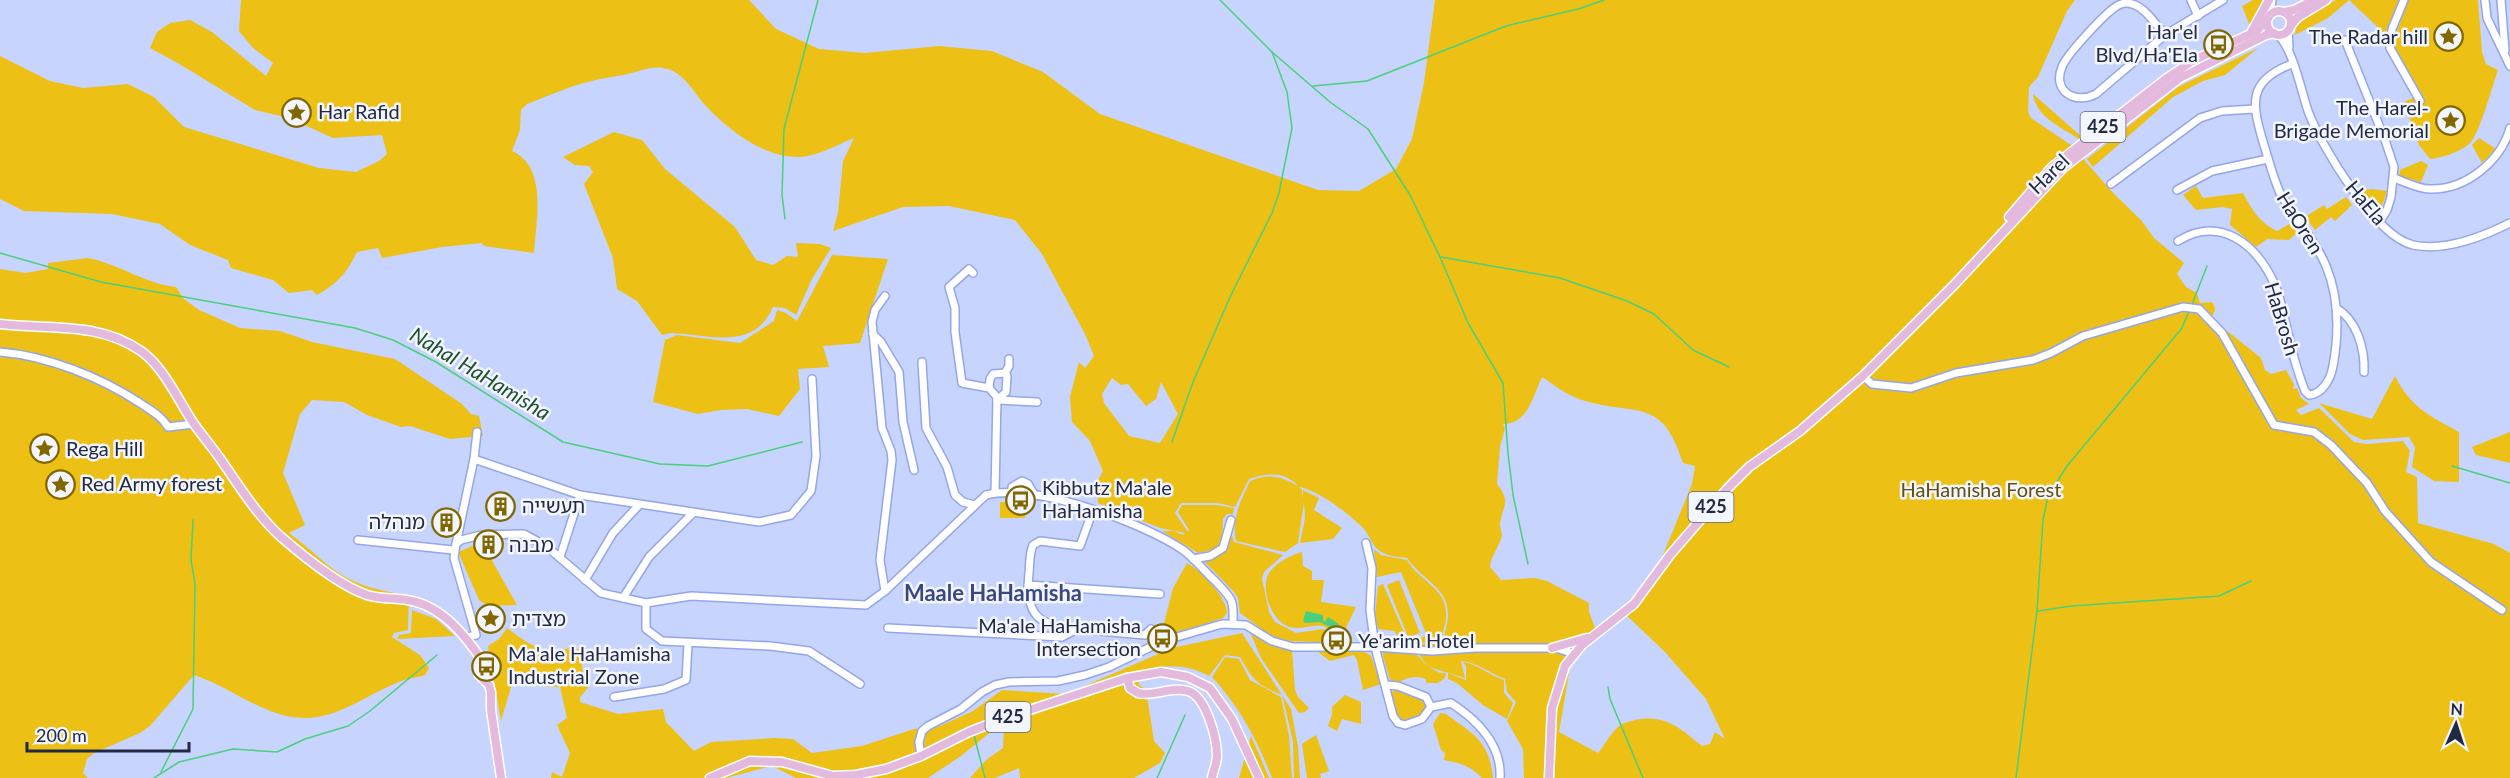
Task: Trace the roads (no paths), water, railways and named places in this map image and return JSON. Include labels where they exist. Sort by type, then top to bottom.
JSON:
[{"type":"main road","points":[[2250,34],[2272,0]]},
{"type":"main road","points":[[2314,0],[2294,10],[2282,11],[2269,17],[2269,29],[2276,34],[2289,28],[2298,17],[2326,0]]},
{"type":"main road","points":[[2282,11],[2290,18],[2289,28]]},
{"type":"main road","name":"Harel","points":[[1863,376],[1955,284],[2028,193],[2058,162],[2176,72],[2261,28],[2269,17]]},
{"type":"main road","name":"Harel","points":[[1966,271],[2063,168],[2180,78],[2257,39],[2276,34]]},
{"type":"main road","points":[[0,324],[81,328],[112,336],[142,352],[180,400],[194,424],[248,499],[281,536],[345,583],[366,594],[424,605],[467,637],[485,665],[479,675],[489,684],[491,692],[491,710],[501,778]]},
{"type":"main road","name":"425","points":[[1549,778],[1552,708],[1565,666],[1593,636],[1634,604],[1670,555],[1726,489],[1749,467],[1834,403],[1863,376]]},
{"type":"main road","points":[[1552,648],[1593,636]]},
{"type":"main road","name":"425","points":[[710,778],[750,761],[782,762],[833,776],[886,769],[921,756],[979,727],[1127,678],[1161,672],[1188,677],[1210,688],[1232,718],[1259,778]]},
{"type":"main road","points":[[1127,678],[1130,688],[1138,693],[1175,690],[1189,691],[1199,697],[1215,737],[1217,757],[1212,778]]},
{"type":"street","points":[[2191,0],[2198,15]]},
{"type":"street","points":[[2165,35],[2134,4],[2128,3],[2114,8],[2067,57],[2060,72],[2062,86],[2074,98],[2090,98],[2103,90],[2165,35],[2223,0]]},
{"type":"street","points":[[2272,0],[2282,11]]},
{"type":"street","points":[[2269,17],[2272,0]]},
{"type":"street","points":[[2404,0],[2392,29],[2390,48],[2420,101]]},
{"type":"street","points":[[2485,0],[2487,18],[2501,38]]},
{"type":"street","points":[[2500,0],[2501,38],[2510,66]]},
{"type":"street","name":"HaEla","points":[[2289,28],[2291,61]]},
{"type":"street","name":"HaEla","points":[[2276,34],[2282,40],[2310,115],[2327,151],[2352,188],[2380,221],[2400,240],[2426,247],[2447,246],[2510,223]]},
{"type":"street","points":[[2345,40],[2394,167],[2387,210],[2380,221]]},
{"type":"street","points":[[2111,184],[2200,118],[2222,111],[2254,109],[2258,91],[2266,79],[2291,61]]},
{"type":"street","name":"HaOren","points":[[2254,109],[2281,194],[2321,254],[2331,280],[2336,308],[2333,370],[2325,385],[2314,395]]},
{"type":"street","points":[[2394,178],[2430,189],[2457,184],[2490,163],[2506,142],[2510,128]]},
{"type":"street","points":[[2177,190],[2212,171],[2268,159]]},
{"type":"street","name":"HaBrosh","points":[[2178,241],[2194,232],[2215,230],[2231,234],[2257,259],[2274,283],[2305,391],[2309,395],[2314,395]]},
{"type":"street","points":[[973,273],[969,269],[949,287],[955,308],[954,332],[962,383],[989,388]]},
{"type":"street","points":[[885,296],[872,316],[882,428],[892,460],[880,560],[885,591]]},
{"type":"street","points":[[1863,376],[1872,384],[1911,388],[1956,374],[2033,360],[2083,336],[2182,306],[2199,309],[2222,333],[2274,425],[2314,432],[2331,445],[2367,483],[2385,510],[2431,562],[2502,610]]},
{"type":"street","points":[[2336,308],[2344,312],[2359,339],[2363,351],[2364,372]]},
{"type":"street","points":[[873,334],[881,342],[899,372],[903,422],[914,470]]},
{"type":"street","points":[[0,352],[26,356],[95,376],[158,415],[168,427],[194,424]]},
{"type":"street","points":[[995,493],[997,400],[989,388],[993,374],[1005,372],[1010,366],[1009,359]]},
{"type":"street","points":[[922,362],[926,428],[947,467],[955,495],[963,502],[975,505]]},
{"type":"street","points":[[997,400],[1006,392],[1005,372]]},
{"type":"street","points":[[474,459],[580,495],[639,506],[759,522],[790,515],[810,491],[816,456],[812,380]]},
{"type":"street","points":[[997,400],[1037,402]]},
{"type":"street","points":[[467,637],[476,635],[454,547],[474,459],[477,432]]},
{"type":"street","points":[[1012,494],[1012,487],[1022,481],[1028,484],[1035,496]]},
{"type":"street","points":[[454,547],[460,540],[481,535],[524,534],[546,546],[601,593],[646,603],[691,596],[866,605],[885,591],[986,495],[995,493],[1035,496],[1093,510],[1162,538],[1193,559],[1229,597],[1233,608],[1233,623]]},
{"type":"street","points":[[560,557],[580,495]]},
{"type":"street","points":[[585,580],[600,552],[639,506]]},
{"type":"street","points":[[1093,510],[1080,546],[1040,541],[1033,545],[1028,585],[1031,610],[1046,624],[1077,629],[1144,635],[1152,629]]},
{"type":"street","points":[[623,598],[649,557],[693,513]]},
{"type":"street","points":[[1193,559],[1209,556],[1223,548],[1232,520]]},
{"type":"street","points":[[358,540],[454,547]]},
{"type":"street","points":[[1366,543],[1372,568],[1370,610],[1375,647],[1393,716],[1401,724],[1410,724],[1422,719],[1431,707],[1451,703],[1484,731],[1494,746],[1500,778]]},
{"type":"street","points":[[1028,585],[1160,594]]},
{"type":"street","points":[[646,603],[646,630],[662,641],[770,646],[809,651],[860,684]]},
{"type":"street","points":[[921,756],[919,742],[922,731],[995,686],[1015,681],[1058,681],[1085,675],[1108,668],[1169,639],[1233,623],[1252,628],[1272,641],[1285,646],[1375,647],[1424,651],[1552,648],[1564,649],[1575,654]]},
{"type":"street","points":[[888,628],[1062,637],[1077,629]]},
{"type":"street","points":[[614,697],[664,689],[686,680],[688,644]]},
{"type":"street","points":[[1386,685],[1398,686],[1426,697],[1431,707]]},
{"type":"waterway","points":[[785,219],[782,195],[784,129],[818,0]]},
{"type":"waterway","points":[[1172,442],[1193,382],[1231,295],[1272,213],[1279,193],[1292,128],[1287,92],[1272,52],[1220,0]]},
{"type":"waterway","points":[[1313,86],[1367,81],[1506,26],[1578,9],[1604,0]]},
{"type":"waterway","points":[[1272,52],[1330,102],[1368,129],[1410,195],[1468,323],[1503,383],[1513,495],[1528,564]]},
{"type":"waterway","name":"Nahal HaHamisha","points":[[0,253],[101,282],[355,328],[393,340],[436,362],[563,442],[660,464],[708,466],[802,442]]},
{"type":"waterway","points":[[1441,257],[1560,278],[1627,301],[1654,314],[1693,350],[1729,367]]},
{"type":"waterway","points":[[2191,307],[2207,266]]},
{"type":"waterway","points":[[2016,778],[2037,611],[2043,520],[2048,496],[2067,466],[2182,328],[2189,311]]},
{"type":"waterway","points":[[2452,466],[2510,483]]},
{"type":"waterway","points":[[161,772],[193,709],[195,584],[191,560],[193,520]]},
{"type":"waterway","points":[[2038,611],[2071,606],[2219,596],[2251,581]]},
{"type":"waterway","points":[[154,778],[179,762],[233,749],[277,752],[305,739],[348,726],[370,711],[437,655]]},
{"type":"waterway","points":[[1608,687],[1610,699],[1643,778]]},
{"type":"waterway","points":[[1157,778],[1185,715]]},
{"type":"waterway","points":[[974,735],[985,778]]},
{"type":"place","name":"The Radar hill","points":[[2449,37]]},
{"type":"place","name":"Har'el Blvd/Ha'Ela","points":[[2219,44]]},
{"type":"place","name":"Har Rafid","points":[[297,112]]},
{"type":"place","name":"The Harel- Brigade Memorial","points":[[2450,120]]},
{"type":"place","name":"Rega Hill","points":[[45,449]]},
{"type":"place","name":"Red Army forest","points":[[60,484]]},
{"type":"place","name":"Kibbutz Ma'ale HaHamisha","points":[[1021,500]]},
{"type":"place","name":"תעשייה","points":[[501,506]]},
{"type":"place","name":"מנהלה","points":[[446,522]]},
{"type":"place","name":"מבנה","points":[[488,545]]},
{"type":"place","name":"מצדית","points":[[491,619]]},
{"type":"place","name":"Ma'ale HaHamisha Intersection","points":[[1162,638]]},
{"type":"place","name":"Ye'arim Hotel","points":[[1337,641]]},
{"type":"place","name":"Ma'ale HaHamisha Industrial Zone","points":[[487,666]]},
{"type":"district","name":"Maale HaHamisha","points":[[993,593]]},
{"type":"park label","name":"HaHamisha Forest","points":[[1981,490]]}]
